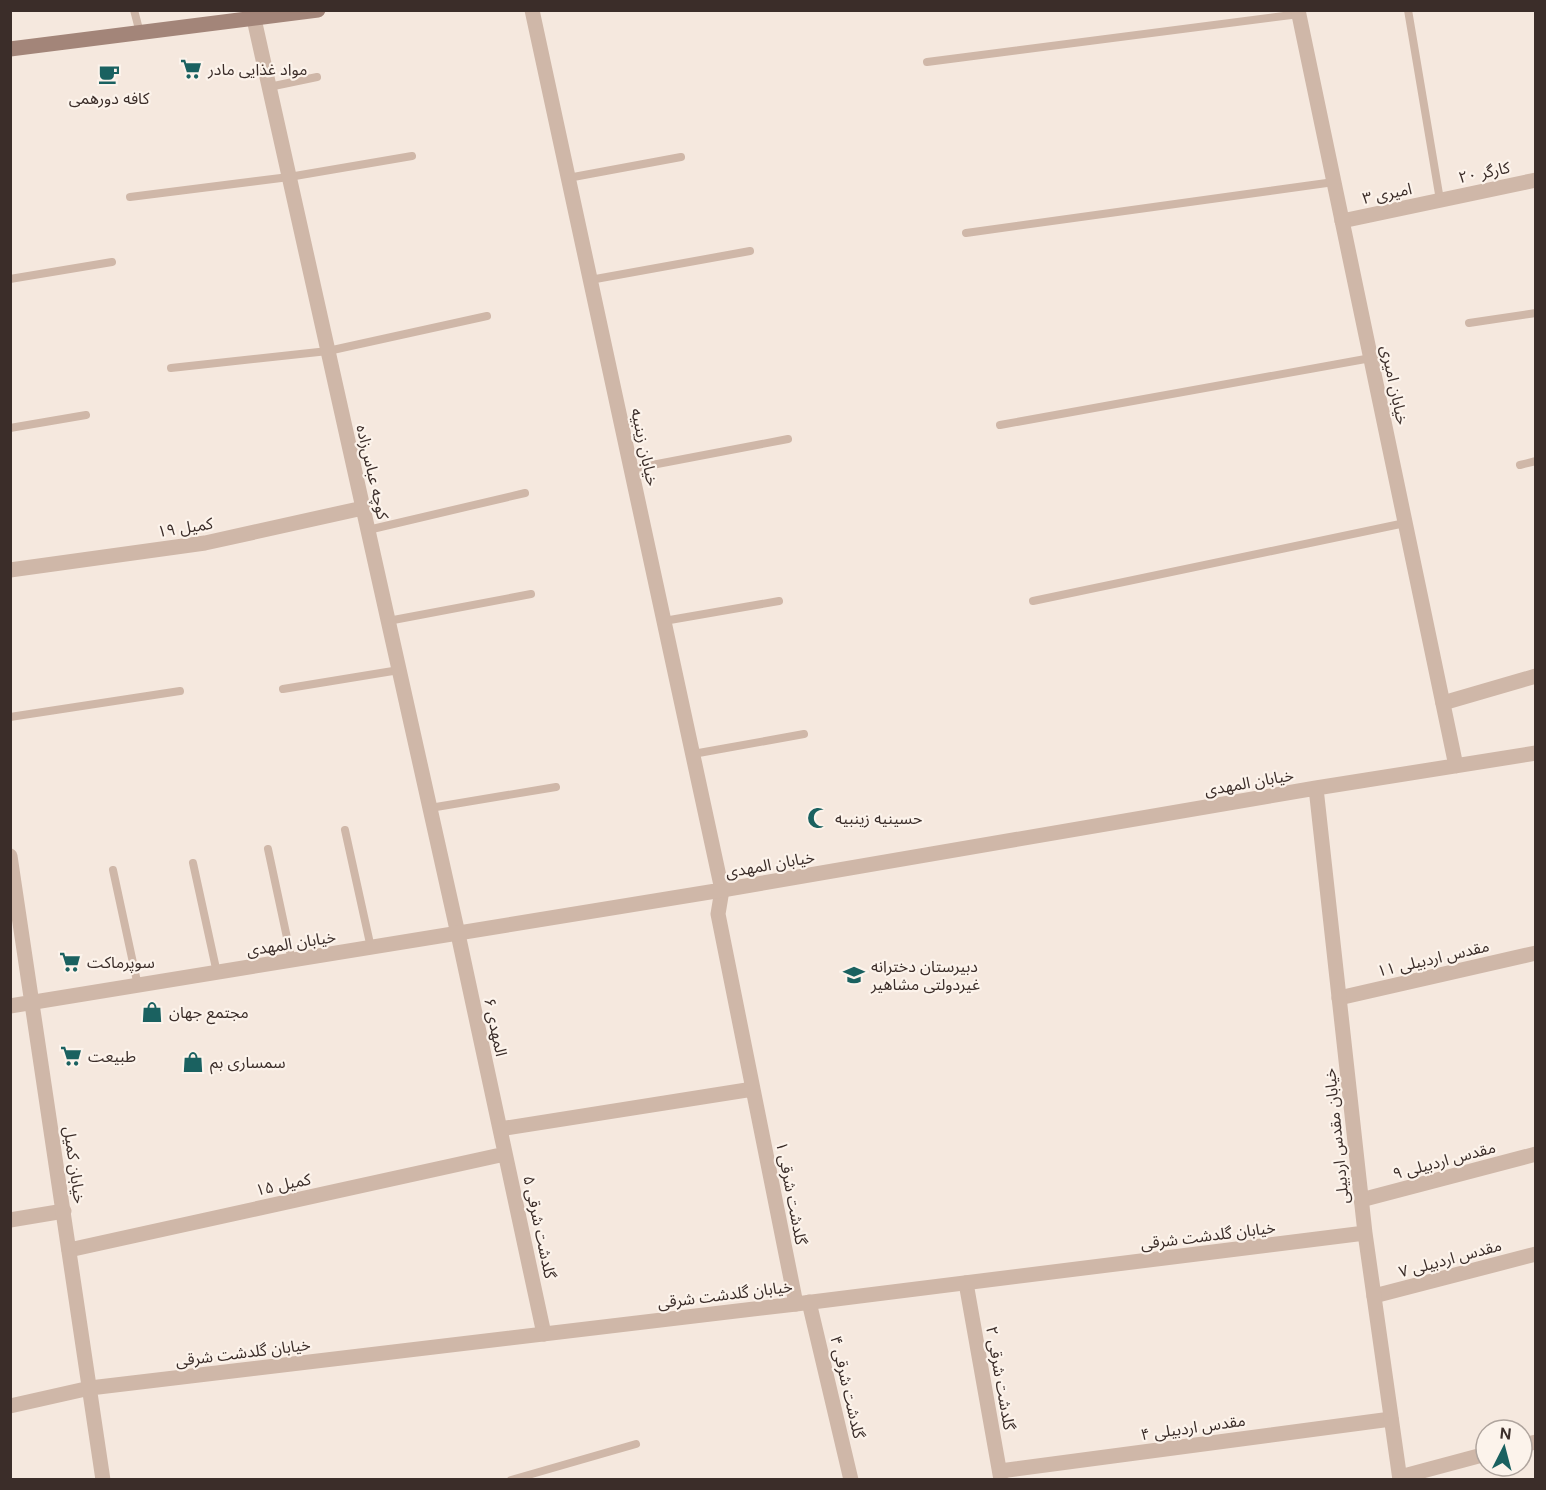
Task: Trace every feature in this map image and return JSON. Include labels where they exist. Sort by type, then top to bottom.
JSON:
[{"type":"main road","points":[[10,49],[318,10]]},
{"type":"street","name":"خیابان زینبیه","points":[[532,10],[722,890]]},
{"type":"street","name":"خیابان امیری","points":[[1298,12],[1456,766]]},
{"type":"street","name":"کوچه عباس‌زاده","points":[[254,19],[458,934]]},
{"type":"street","name":"کارگر ۲۰","points":[[1440,200],[1536,180]]},
{"type":"street","name":"امیری ۳","points":[[1342,221],[1440,200]]},
{"type":"street","name":"کمیل ۱۹","points":[[10,570],[204,543],[363,508]]},
{"type":"street","points":[[1443,703],[1536,676]]},
{"type":"street","name":"خیابان المهدی","points":[[10,1006],[458,934],[1316,788],[1536,753]]},
{"type":"street","name":"خیابان مقدس اردبیلی","points":[[1316,788],[1365,1233],[1400,1478]]},
{"type":"street","name":"خیابان کمیل","points":[[10,856],[103,1479]]},
{"type":"street","name":"گلدشت شرقی ۱","points":[[722,890],[718,914],[753,1089],[803,1303]]},
{"type":"street","name":"المهدی ۶","points":[[458,934],[500,1129]]},
{"type":"street","name":"مقدس اردبیلی ۱۱","points":[[1339,998],[1536,953]]},
{"type":"street","points":[[500,1129],[753,1089]]},
{"type":"street","name":"گلدشت شرقی ۵","points":[[500,1129],[544,1334]]},
{"type":"street","name":"کمیل ۱۵","points":[[69,1250],[505,1154]]},
{"type":"street","name":"مقدس اردبیلی ۹","points":[[1361,1200],[1536,1154]]},
{"type":"street","points":[[10,1220],[63,1211]]},
{"type":"street","name":"خیابان گلدشت شرقی","points":[[10,1406],[90,1388],[1365,1233]]},
{"type":"street","name":"مقدس اردبیلی ۷","points":[[1374,1296],[1536,1254]]},
{"type":"street","name":"گلدشت شرقی ۲","points":[[966,1283],[1001,1475]]},
{"type":"street","name":"گلدشت شرقی ۴","points":[[803,1303],[852,1479]]},
{"type":"street","name":"مقدس اردبیلی ۴","points":[[1001,1475],[1391,1419]]},
{"type":"street","points":[[1400,1478],[1474,1458]]},
{"type":"lane","points":[[134,10],[140,33]]},
{"type":"lane","points":[[1408,10],[1440,200]]},
{"type":"lane","points":[[927,62],[1298,12]]},
{"type":"lane","points":[[268,87],[317,77]]},
{"type":"lane","points":[[130,197],[289,177],[412,156]]},
{"type":"lane","points":[[568,178],[681,157]]},
{"type":"lane","points":[[966,233],[1334,182]]},
{"type":"lane","points":[[590,280],[750,251]]},
{"type":"lane","points":[[10,279],[112,262]]},
{"type":"lane","points":[[1469,323],[1536,314]]},
{"type":"lane","points":[[171,368],[328,351],[487,316]]},
{"type":"lane","points":[[1000,425],[1371,358]]},
{"type":"lane","points":[[10,428],[86,414]]},
{"type":"lane","points":[[631,469],[788,439]]},
{"type":"lane","points":[[1520,465],[1536,460]]},
{"type":"lane","points":[[368,531],[525,493]]},
{"type":"lane","points":[[1033,601],[1405,523]]},
{"type":"lane","points":[[388,621],[531,594]]},
{"type":"lane","points":[[664,621],[779,601]]},
{"type":"lane","points":[[283,689],[399,670]]},
{"type":"lane","points":[[10,717],[180,691]]},
{"type":"lane","points":[[693,753],[804,734]]},
{"type":"lane","points":[[430,808],[556,787]]},
{"type":"lane","points":[[345,830],[371,948]]},
{"type":"lane","points":[[268,849],[292,961]]},
{"type":"lane","points":[[193,863],[217,973]]},
{"type":"lane","points":[[113,870],[138,986]]},
{"type":"lane","points":[[511,1479],[636,1444]]},
{"type":"place","name":"مواد غذایی مادر","points":[[191,69]]},
{"type":"place","name":"کافه دورهمی","points":[[109,74]]},
{"type":"place","name":"حسینیه زینبیه","points":[[818,818]]},
{"type":"place","name":"سوپرماکت","points":[[70,962]]},
{"type":"place","name":"دبیرستان دخترانه غیردولتی مشاهیر","points":[[854,975]]},
{"type":"place","name":"مجتمع جهان","points":[[152,1012]]},
{"type":"place","name":"طبیعت","points":[[71,1056]]},
{"type":"place","name":"سمساری بم","points":[[193,1062]]}]
